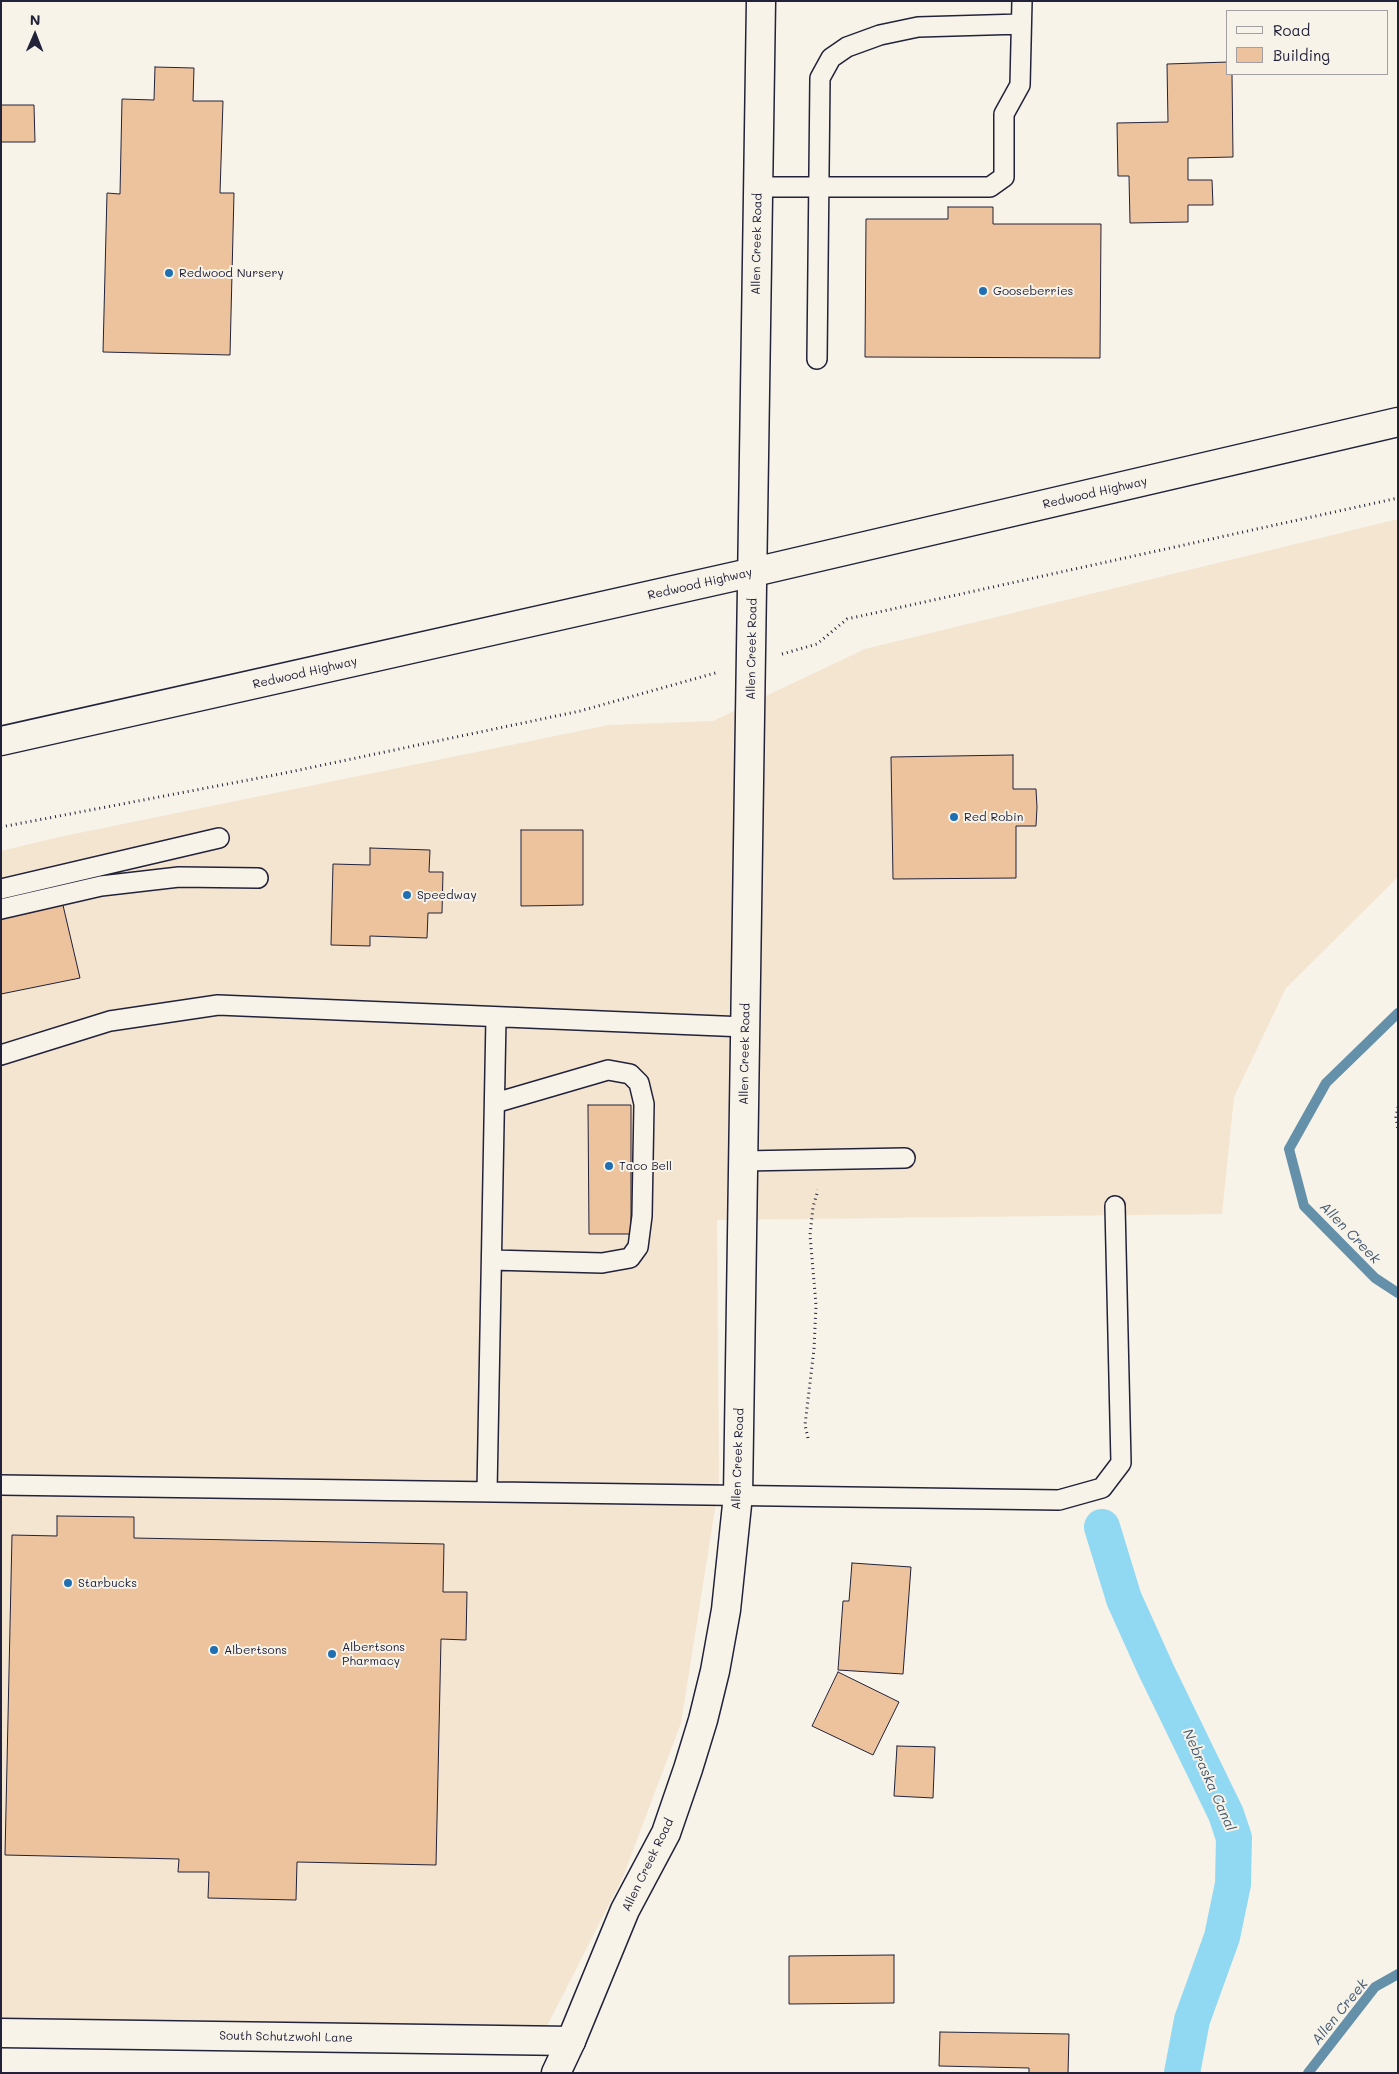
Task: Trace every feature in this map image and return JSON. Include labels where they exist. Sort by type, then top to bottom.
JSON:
[{"type":"main road","name":"Allen Creek Road","points":[[556,2073],[625,1910],[666,1833],[701,1728],[715,1670],[726,1610],[738,1495],[754,572],[761,1]]},
{"type":"main road","name":"Redwood Highway","points":[[1,741],[754,572],[1398,422]]},
{"type":"main road","name":"South Schutzwohl Lane","points":[[1,2033],[571,2041]]},
{"type":"lane","points":[[758,186],[990,187],[1004,177],[1004,114],[1020,85],[1022,1]]},
{"type":"lane","points":[[817,359],[820,78],[830,58],[847,47],[880,35],[918,27],[1021,24]]},
{"type":"lane","points":[[1,889],[218,838]]},
{"type":"lane","points":[[1,909],[102,886],[179,877],[258,878]]},
{"type":"lane","points":[[1,1055],[110,1020],[218,1005],[745,1027]]},
{"type":"lane","points":[[487,1491],[496,1018]]},
{"type":"lane","points":[[492,1260],[602,1263],[630,1258],[638,1246],[642,1216],[644,1104],[639,1083],[630,1074],[608,1070],[495,1102]]},
{"type":"lane","points":[[743,1161],[905,1158]]},
{"type":"lane","points":[[1,1485],[1059,1500],[1102,1488],[1121,1462],[1115,1206]]},
{"type":"path","points":[[1,827],[280,774],[580,711],[817,644],[847,619],[1398,498]]},
{"type":"path","points":[[1398,1107],[1396,1117],[1398,1130]]},
{"type":"path","points":[[808,1438],[805,1425],[814,1349],[816,1305],[810,1235],[813,1207],[818,1190]]},
{"type":"shaded area","points":[[1398,519],[1398,877],[1286,988],[1234,1097],[1222,1214],[717,1220],[719,1484],[681,1723],[623,1877],[545,2030],[1,2019],[1,851],[59,837],[609,725],[713,721],[865,649]]},
{"type":"building","points":[[1226,62],[1226,75],[1232,75],[1233,157],[1188,158],[1188,180],[1212,180],[1213,205],[1188,205],[1188,222],[1130,223],[1129,176],[1118,176],[1117,123],[1168,122],[1167,64]]},
{"type":"building","name":"Redwood Nursery","points":[[155,67],[194,68],[193,101],[223,101],[220,193],[234,193],[230,355],[103,352],[107,193],[120,194],[122,99],[154,100]]},
{"type":"building","points":[[1,105],[34,105],[35,142],[1,142]]},
{"type":"building","name":"Gooseberries","points":[[948,207],[993,207],[993,224],[1101,224],[1100,358],[865,357],[866,219],[948,219]]},
{"type":"building","points":[[1013,755],[1013,789],[1036,789],[1037,807],[1036,826],[1016,826],[1016,878],[893,879],[891,757]]},
{"type":"building","points":[[521,830],[583,830],[583,905],[521,906]]},
{"type":"building","points":[[370,848],[430,850],[429,872],[443,872],[442,913],[428,913],[427,938],[370,936],[370,946],[331,945],[333,864],[370,865]]},
{"type":"building","points":[[62,901],[80,978],[1,994],[1,914]]},
{"type":"building","points":[[588,1105],[631,1105],[631,1234],[589,1234]]},
{"type":"building","points":[[57,1516],[134,1517],[134,1538],[444,1544],[443,1592],[467,1592],[466,1640],[441,1639],[436,1865],[297,1862],[296,1900],[208,1898],[209,1872],[178,1872],[179,1859],[5,1855],[12,1535],[57,1536]]},
{"type":"building","points":[[852,1563],[911,1567],[903,1674],[838,1670],[843,1601],[849,1601]]},
{"type":"building","points":[[838,1672],[899,1702],[873,1755],[812,1726]]},
{"type":"building","points":[[897,1746],[935,1747],[933,1798],[894,1796]]},
{"type":"building","points":[[894,1955],[894,2003],[789,2004],[789,1956]]},
{"type":"building","points":[[940,2032],[1069,2034],[1068,2073],[1029,2073],[1029,2068],[939,2066]]},
{"type":"waterway","name":"Allen Creek","points":[[1398,1013],[1326,1083],[1289,1149],[1304,1206],[1375,1278],[1398,1293]]},
{"type":"waterway","name":"Nebraska Canal","points":[[1102,1527],[1124,1599],[1156,1670],[1226,1814],[1234,1838],[1233,1884],[1222,1937],[1192,2020],[1182,2073]]},
{"type":"waterway","name":"Allen Creek","points":[[1308,2073],[1375,1987],[1398,1974]]},
{"type":"place","name":"Redwood Nursery","points":[[169,273]]},
{"type":"place","name":"Gooseberries","points":[[983,291]]},
{"type":"place","name":"Red Robin","points":[[954,817]]},
{"type":"place","name":"Speedway","points":[[407,895]]},
{"type":"place","name":"Taco Bell","points":[[609,1166]]},
{"type":"place","name":"Starbucks","points":[[68,1583]]},
{"type":"place","name":"Albertsons","points":[[214,1650]]},
{"type":"place","name":"Albertsons Pharmacy","points":[[332,1654]]}]
